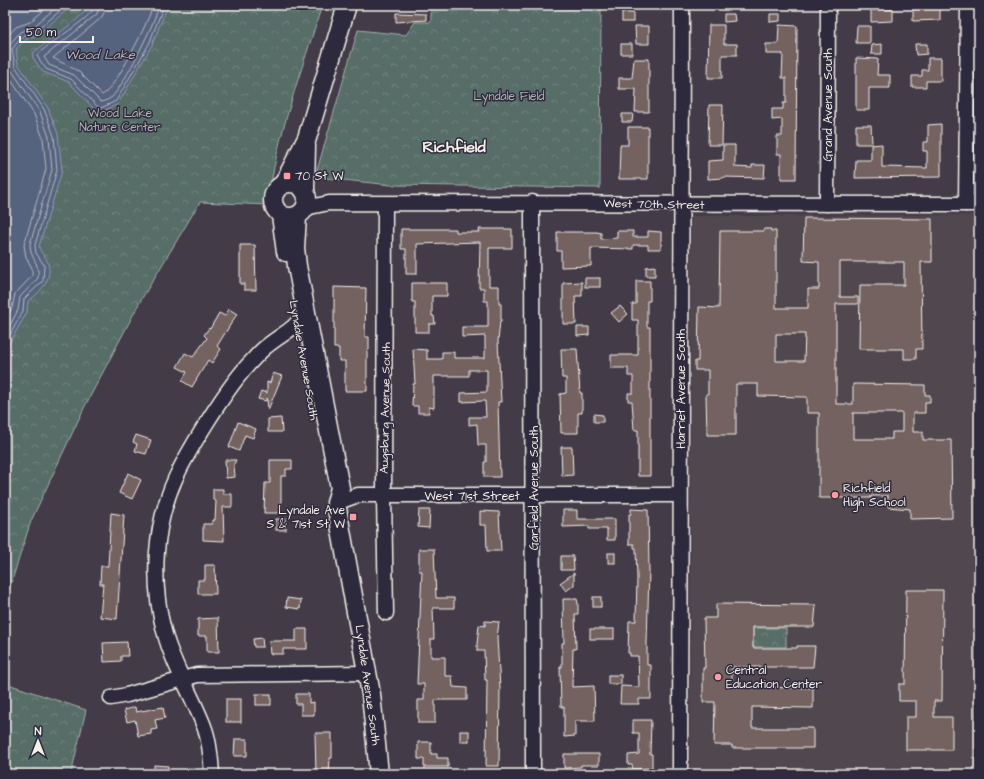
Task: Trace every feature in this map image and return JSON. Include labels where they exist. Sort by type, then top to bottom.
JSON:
[{"type":"main road","name":"Lyndale Avenue South","points":[[299,204],[274,207],[273,196],[279,186],[284,183],[306,138],[346,6]]},
{"type":"main road","name":"Lyndale Avenue South","points":[[306,138],[299,204],[301,320],[329,493],[336,503],[368,674],[379,774]]},
{"type":"main road","points":[[284,183],[295,183],[299,204]]},
{"type":"street","name":"Harriet Avenue South","points":[[680,774],[682,5]]},
{"type":"street","name":"Grand Avenue South","points":[[828,5],[828,204]]},
{"type":"street","points":[[968,5],[972,204]]},
{"type":"street","name":"West 70th Street","points":[[299,204],[532,202],[682,204],[972,204]]},
{"type":"street","name":"Garfield Avenue South","points":[[532,202],[534,496],[533,774]]},
{"type":"street","name":"Augsburg Avenue South","points":[[385,204],[386,278],[384,496],[386,613]]},
{"type":"street","points":[[212,774],[206,731],[183,680],[164,632],[158,601],[156,570],[158,538],[165,507],[176,478],[191,450],[229,388],[266,346],[301,320]]},
{"type":"street","name":"West 71st Street","points":[[336,503],[358,495],[680,495]]},
{"type":"street","points":[[111,698],[183,680],[197,675],[368,674]]},
{"type":"shaded area","name":"Richfield High School","points":[[979,215],[979,773],[690,774],[691,216]]},
{"type":"green space","name":"Wood Lake Nature Center","points":[[5,5],[322,5],[283,129],[268,205],[200,202],[141,300],[84,408],[31,521],[5,602]]},
{"type":"green space","name":"Lyndale Field","points":[[431,5],[601,5],[600,188],[391,185],[315,177],[358,30],[406,35],[415,22],[431,22]]},
{"type":"green space","points":[[753,628],[786,628],[786,647],[753,647]]},
{"type":"green space","points":[[5,683],[86,710],[71,774],[5,774]]},
{"type":"water","name":"Wood Lake","points":[[5,5],[73,5],[37,35],[26,39],[16,49],[18,64],[48,108],[58,134],[62,171],[39,246],[48,263],[49,275],[41,290],[28,301],[27,312],[5,351]]},
{"type":"water","name":"Wood Lake","points":[[92,5],[168,5],[152,45],[118,104],[101,112],[94,109],[69,82],[43,72],[33,58],[33,53],[75,21]]},
{"type":"building","points":[[919,5],[940,5],[940,20],[913,21],[913,9],[919,9]]},
{"type":"building","points":[[871,9],[893,9],[893,21],[871,22]]},
{"type":"building","points":[[396,13],[426,14],[426,20],[396,22]]},
{"type":"building","points":[[622,13],[633,13],[633,22],[622,22]]},
{"type":"building","points":[[724,14],[734,14],[735,21],[724,22]]},
{"type":"building","points":[[770,14],[780,14],[780,21],[770,22]]},
{"type":"building","points":[[709,25],[724,25],[724,44],[737,44],[737,55],[722,55],[722,78],[708,78]]},
{"type":"building","points":[[779,25],[797,26],[796,179],[781,179],[781,154],[777,154],[777,136],[782,136],[782,119],[772,120],[772,109],[783,109],[783,103],[786,103],[786,78],[782,78],[783,54],[766,54],[766,44],[778,44]]},
{"type":"building","points":[[635,26],[649,26],[649,44],[636,44]]},
{"type":"building","points":[[857,26],[870,26],[870,43],[856,43]]},
{"type":"building","points":[[621,44],[632,44],[632,54],[621,54]]},
{"type":"building","points":[[882,44],[882,54],[871,54],[872,45]]},
{"type":"building","points":[[915,44],[927,44],[927,54],[916,55]]},
{"type":"building","points":[[856,58],[878,59],[877,75],[890,75],[890,88],[869,88],[869,110],[856,110]]},
{"type":"building","points":[[928,58],[941,58],[941,81],[926,81],[926,87],[912,87],[912,76],[922,76],[922,70],[928,70]]},
{"type":"building","points":[[634,59],[649,59],[649,112],[635,112],[636,89],[619,89],[619,78],[632,78]]},
{"type":"building","points":[[709,105],[723,105],[722,145],[708,145]]},
{"type":"building","points":[[622,114],[633,114],[632,122],[622,122]]},
{"type":"building","points":[[941,124],[941,177],[855,178],[856,160],[871,160],[871,145],[882,144],[882,167],[927,168],[927,151],[923,151],[923,142],[928,142],[928,125]]},
{"type":"building","points":[[856,125],[871,125],[872,144],[856,144]]},
{"type":"building","points":[[628,127],[648,127],[648,179],[619,179],[620,145],[628,145]]},
{"type":"building","points":[[723,145],[735,145],[735,167],[752,168],[752,165],[765,165],[764,178],[723,177],[708,179],[708,161],[723,160]]},
{"type":"building","points":[[804,218],[932,219],[932,262],[921,262],[922,349],[916,349],[916,359],[904,359],[904,349],[859,349],[860,285],[904,285],[904,262],[840,262],[840,297],[858,297],[858,304],[836,304],[836,404],[853,404],[853,384],[925,385],[925,395],[930,395],[930,402],[925,402],[925,413],[913,413],[913,432],[923,432],[923,440],[951,440],[952,518],[910,519],[910,509],[888,507],[888,496],[871,496],[871,498],[819,498],[819,413],[807,413],[807,397],[758,396],[758,384],[736,384],[736,435],[707,435],[706,394],[708,394],[708,370],[695,370],[695,361],[698,361],[699,307],[719,308],[720,231],[764,231],[764,229],[771,229],[771,231],[776,231],[776,308],[808,308],[808,289],[819,289],[819,262],[803,261]],"holes":[[[776,334],[805,334],[804,361],[776,361]],[[853,413],[902,413],[902,432],[892,432],[892,439],[853,439]]]},
{"type":"building","points":[[401,229],[456,229],[456,232],[480,232],[479,229],[512,229],[512,248],[489,248],[489,286],[499,286],[499,304],[501,304],[501,321],[498,341],[501,402],[498,402],[500,477],[484,477],[486,445],[478,445],[477,424],[469,425],[469,417],[486,417],[485,401],[461,402],[461,393],[487,392],[487,370],[469,370],[469,376],[434,376],[434,408],[429,407],[429,413],[418,413],[418,406],[412,406],[413,384],[415,384],[413,349],[427,350],[427,359],[442,359],[442,352],[454,352],[454,358],[485,358],[485,336],[462,337],[462,327],[488,327],[488,301],[484,301],[484,288],[479,288],[480,242],[417,244],[417,274],[406,274],[406,249],[401,249]]},
{"type":"building","points":[[617,231],[633,231],[633,237],[648,237],[648,231],[661,232],[661,249],[648,249],[648,245],[633,245],[633,249],[591,248],[591,266],[561,267],[561,251],[557,251],[557,232],[597,232],[601,233],[601,239],[617,238]]},
{"type":"building","points":[[240,245],[255,245],[256,290],[244,290],[244,284],[240,284]]},
{"type":"building","points":[[655,266],[655,276],[646,276],[646,267]]},
{"type":"building","points":[[585,278],[600,278],[600,287],[585,287]]},
{"type":"building","points":[[636,281],[650,281],[650,301],[647,301],[647,327],[650,327],[650,476],[638,476],[638,430],[634,430],[632,401],[628,401],[628,393],[633,393],[633,376],[628,376],[628,368],[611,368],[611,355],[638,355],[638,320],[632,320],[632,304],[636,304]]},
{"type":"building","points":[[582,282],[582,296],[575,296],[576,324],[563,324],[563,283]]},
{"type":"building","points":[[412,283],[447,283],[447,296],[432,296],[432,316],[434,316],[435,324],[429,324],[429,332],[415,332],[415,302],[412,302]]},
{"type":"building","points":[[334,287],[366,288],[365,337],[369,337],[369,350],[367,350],[367,391],[345,391],[345,361],[339,361],[339,348],[334,348]]},
{"type":"building","points":[[620,306],[628,314],[619,322],[611,313]]},
{"type":"building","points":[[229,309],[237,314],[217,346],[221,349],[212,363],[208,360],[192,387],[182,381],[187,372],[177,367],[185,353],[193,357],[207,338],[204,335],[209,328],[210,329],[219,313],[225,316]]},
{"type":"building","points":[[577,327],[589,327],[589,335],[577,336]]},
{"type":"building","points":[[561,349],[577,349],[580,393],[582,393],[582,413],[578,413],[578,433],[561,433],[560,394],[566,393],[566,378],[562,378]]},
{"type":"building","points":[[273,373],[282,376],[268,410],[267,398],[266,401],[258,399],[261,391],[267,393],[267,382],[270,383]]},
{"type":"building","points":[[594,414],[603,415],[603,422],[594,422]]},
{"type":"building","points":[[281,418],[282,432],[268,432],[268,419]]},
{"type":"building","points":[[238,422],[256,429],[253,438],[245,435],[239,451],[229,447]]},
{"type":"building","points":[[136,435],[151,440],[146,454],[135,451],[137,444],[133,442]]},
{"type":"building","points":[[561,447],[572,447],[573,475],[562,476]]},
{"type":"building","points":[[225,460],[236,460],[234,464],[235,477],[226,478]]},
{"type":"building","points":[[270,460],[292,460],[292,469],[286,469],[286,476],[281,476],[281,513],[264,513],[265,483],[270,483]]},
{"type":"building","points":[[128,473],[141,480],[132,499],[119,493]]},
{"type":"building","points":[[213,489],[223,489],[223,494],[232,494],[232,507],[223,507],[224,541],[203,540],[203,524],[212,524],[212,520],[215,520],[216,501],[213,500]]},
{"type":"building","points":[[631,509],[648,510],[649,571],[647,665],[651,665],[651,699],[639,699],[639,704],[620,704],[621,686],[639,687],[638,656],[630,656],[630,653],[628,653],[629,621],[636,621],[637,578],[636,548],[634,548],[634,544],[629,544],[629,514],[631,514]]},
{"type":"building","points":[[419,510],[430,510],[429,528],[418,527]]},
{"type":"building","points":[[563,510],[577,510],[577,519],[615,519],[615,540],[607,540],[607,529],[589,529],[589,526],[563,527]]},
{"type":"building","points":[[480,511],[499,512],[501,551],[487,551],[486,525],[480,525]]},
{"type":"building","points":[[111,513],[124,515],[117,619],[100,617],[103,584],[100,584],[101,566],[108,566]]},
{"type":"building","points":[[276,519],[286,519],[286,530],[276,530]]},
{"type":"building","points":[[419,549],[434,549],[436,598],[454,598],[454,608],[433,608],[434,639],[431,639],[431,657],[445,657],[445,676],[452,676],[453,687],[467,688],[467,700],[435,700],[435,723],[418,723],[418,700],[424,700],[424,684],[417,684],[422,571],[419,571]]},
{"type":"building","points":[[608,553],[615,553],[615,563],[608,563]]},
{"type":"building","points":[[561,556],[573,556],[574,570],[561,570]]},
{"type":"building","points":[[205,565],[215,565],[216,594],[198,594],[198,580],[205,580]]},
{"type":"building","points":[[574,573],[574,585],[566,591],[560,583]]},
{"type":"building","points":[[906,590],[943,590],[942,701],[934,701],[934,717],[952,717],[952,750],[906,750],[906,717],[916,717],[916,701],[899,701],[899,684],[905,684]]},
{"type":"building","points":[[593,597],[601,597],[601,607],[593,607]]},
{"type":"building","points":[[287,598],[301,600],[300,609],[286,607]]},
{"type":"building","points":[[563,599],[577,599],[578,603],[578,614],[575,614],[576,649],[573,649],[572,687],[594,686],[595,721],[575,721],[575,736],[564,737],[564,707],[561,707],[560,667],[562,667],[562,643],[564,643]]},
{"type":"building","name":"Central Education Center","points":[[716,604],[816,605],[814,627],[753,627],[753,648],[797,648],[797,646],[815,646],[813,667],[732,667],[732,687],[813,688],[813,708],[752,707],[752,728],[813,728],[813,748],[732,748],[732,745],[714,745],[715,702],[703,702],[703,668],[705,668],[704,618],[716,618]]},
{"type":"building","points":[[218,618],[219,652],[207,652],[207,636],[198,636],[198,619]]},
{"type":"building","points":[[485,621],[499,622],[497,638],[500,688],[499,766],[486,766],[487,680],[485,680],[484,651],[477,651],[479,625],[485,626]]},
{"type":"building","points":[[296,629],[307,629],[307,649],[283,649],[283,654],[270,654],[269,641],[296,641]]},
{"type":"building","points":[[590,629],[614,629],[614,639],[590,639]]},
{"type":"building","points":[[262,638],[263,647],[254,647],[253,639]]},
{"type":"building","points":[[127,642],[128,656],[121,656],[121,661],[104,662],[103,643]]},
{"type":"building","points":[[608,675],[621,675],[621,684],[608,684]]},
{"type":"building","points":[[256,694],[271,694],[271,705],[256,705]]},
{"type":"building","points":[[296,694],[309,694],[309,703],[314,702],[314,715],[301,715],[301,704],[296,704]]},
{"type":"building","points":[[226,699],[241,699],[241,722],[226,722]]},
{"type":"building","points":[[135,707],[136,712],[163,707],[165,718],[155,720],[157,729],[151,730],[151,734],[138,736],[135,720],[127,722],[124,710]]},
{"type":"building","points":[[633,720],[651,720],[650,754],[652,754],[652,768],[633,769],[632,765],[628,765],[628,755],[639,754],[639,733],[633,733]]},
{"type":"building","points":[[460,731],[469,731],[469,741],[460,741]]},
{"type":"building","points":[[315,733],[332,733],[332,758],[330,758],[329,774],[316,774]]},
{"type":"building","points":[[235,739],[247,739],[247,756],[234,756]]},
{"type":"building","points":[[418,742],[431,742],[431,754],[437,754],[437,758],[448,758],[448,767],[424,767],[424,759],[418,759]]},
{"type":"building","points":[[564,754],[599,754],[599,765],[581,765],[581,767],[564,768]]},
{"type":"building","points":[[154,765],[168,766],[168,774],[154,774]]},
{"type":"railway","points":[[977,774],[979,455]]},
{"type":"place","name":"70 St W","points":[[287,176]]},
{"type":"place","name":"Richfield High School","points":[[835,495]]},
{"type":"place","name":"Lyndale Ave S & 71st St W","points":[[353,517]]},
{"type":"place","name":"Central Education Center","points":[[718,677]]},
{"type":"district","name":"Richfield","points":[[454,146]]}]
